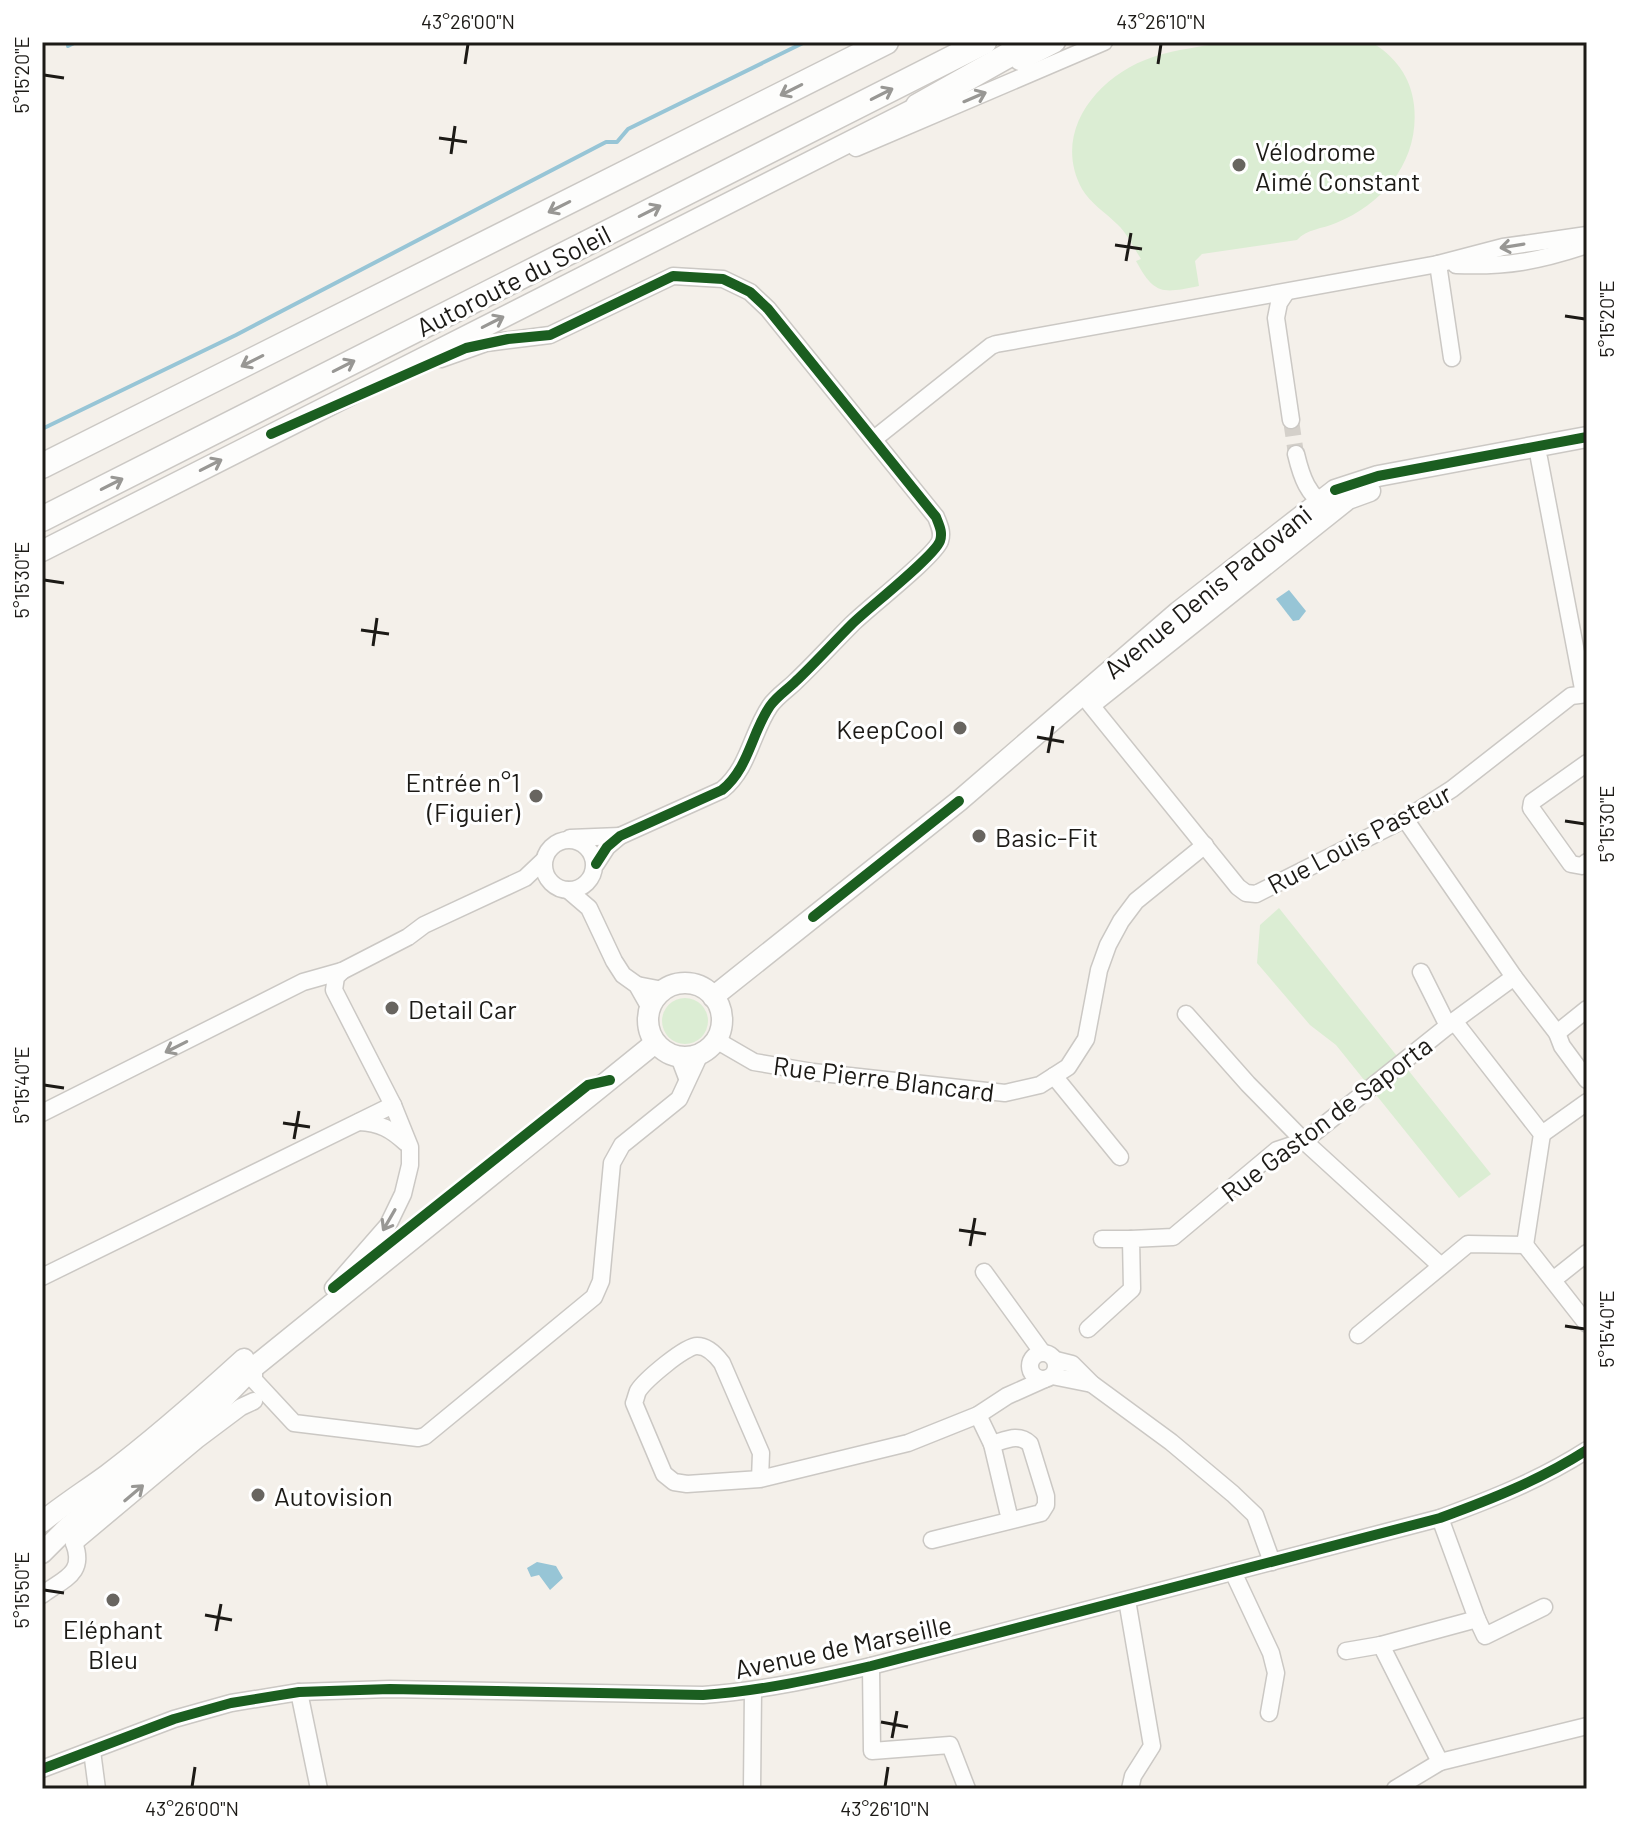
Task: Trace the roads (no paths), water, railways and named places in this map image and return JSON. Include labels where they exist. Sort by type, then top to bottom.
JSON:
[{"type":"highway","name":"Autoroute du Soleil","points":[[42,466],[886,42]]},
{"type":"highway","name":"Autoroute du Soleil","points":[[42,519],[984,42]]},
{"type":"highway","points":[[918,106],[1032,42]]},
{"type":"main road","points":[[42,551],[918,106],[1055,42]]},
{"type":"main road","name":"Avenue Denis Padovani","points":[[713,997],[959,801],[1178,612],[1335,490],[1378,476],[1587,437]]},
{"type":"main road","name":"Avenue Denis Padovani","points":[[959,801],[1047,740],[1348,499],[1421,478],[1587,449]]},
{"type":"main road","points":[[673,985],[695,985],[713,997],[722,1018],[716,1040],[690,1056],[670,1054],[655,1043],[650,1032],[650,1008],[663,990],[673,985]]},
{"type":"main road","points":[[54,1541],[210,1412],[254,1367],[655,1043]]},
{"type":"main road","points":[[42,1522],[106,1476],[333,1288]]},
{"type":"main road","points":[[209,1391],[254,1367]]},
{"type":"main road","points":[[54,1541],[106,1476]]},
{"type":"street","points":[[748,193],[1104,42]]},
{"type":"street","points":[[874,439],[991,346],[1285,294],[1295,289],[1438,264],[1503,247],[1587,235]]},
{"type":"street","points":[[1438,264],[1497,266],[1545,259],[1587,245]]},
{"type":"street","points":[[1438,264],[1452,358]]},
{"type":"street","points":[[271,434],[466,348],[508,339],[550,335],[673,276],[701,276],[723,279],[736,285],[750,292],[768,309],[936,517],[941,529],[940,542],[870,606],[796,682],[779,694],[769,707],[739,772],[722,790],[620,836],[607,847],[578,889],[568,890]]},
{"type":"street","points":[[1285,294],[1279,303],[1276,318],[1291,420]]},
{"type":"street","points":[[1539,458],[1586,694]]},
{"type":"street","points":[[1297,459],[1307,487],[1318,501],[1326,506],[1339,506]]},
{"type":"street","name":"Rue Louis Pasteur","points":[[1205,845],[1238,887],[1246,893],[1256,894],[1405,819],[1452,789],[1571,696],[1586,694]]},
{"type":"street","points":[[1090,704],[1205,845]]},
{"type":"street","points":[[1587,763],[1532,802],[1531,808],[1571,864],[1582,866],[1587,862]]},
{"type":"street","points":[[1405,819],[1587,1080]]},
{"type":"street","points":[[42,1113],[303,982],[342,971],[408,937],[424,925],[525,878],[544,860],[552,845],[560,840],[577,836],[620,836]]},
{"type":"street","points":[[560,840],[580,843],[591,854],[594,870],[589,908]]},
{"type":"street","name":"Rue Pierre Blancard","points":[[716,1040],[764,1065],[989,1092],[1019,1091],[1040,1085],[1068,1067],[1086,1039],[1099,970],[1121,921],[1136,901],[1205,845]]},
{"type":"street","points":[[544,860],[550,881]]},
{"type":"street","points":[[525,878],[550,881],[568,890],[589,908],[623,975],[637,985],[663,990]]},
{"type":"street","points":[[333,1288],[388,1225],[403,1194],[410,1165],[410,1147],[393,1105],[334,990],[336,977],[342,971]]},
{"type":"street","points":[[1421,972],[1451,1023],[1542,1134]]},
{"type":"street","name":"Rue Gaston de Saporta","points":[[1102,1239],[1173,1237],[1277,1150],[1304,1141],[1451,1023],[1514,977]]},
{"type":"street","points":[[637,985],[650,1008]]},
{"type":"street","points":[[1557,1033],[1587,1009]]},
{"type":"street","points":[[1186,1014],[1304,1141],[1441,1266]]},
{"type":"street","points":[[254,1367],[254,1380],[273,1404],[299,1425],[418,1438],[425,1436],[594,1297],[601,1281],[612,1163],[622,1145],[679,1099],[687,1078],[690,1056]]},
{"type":"street","points":[[1054,1076],[1120,1157]]},
{"type":"street","points":[[1587,1102],[1542,1134],[1525,1245],[1587,1324]]},
{"type":"street","points":[[42,1277],[393,1105]]},
{"type":"street","points":[[357,1122],[378,1123],[410,1147]]},
{"type":"street","points":[[1088,1329],[1132,1289],[1131,1239]]},
{"type":"street","points":[[1358,1335],[1468,1244],[1525,1245]]},
{"type":"street","points":[[1553,1280],[1587,1253]]},
{"type":"street","points":[[984,1272],[1049,1367]]},
{"type":"street","points":[[760,1479],[761,1453],[722,1363],[716,1354],[706,1348],[686,1348],[646,1383],[634,1403],[664,1474],[674,1482],[687,1484],[760,1479],[908,1443],[978,1415],[1049,1367],[1072,1364],[1092,1384],[1171,1442],[1255,1515],[1272,1562]]},
{"type":"street","points":[[1007,1396],[1030,1367],[1031,1360],[1049,1367]]},
{"type":"street","points":[[210,1412],[239,1400],[273,1404]]},
{"type":"street","points":[[42,1595],[74,1573],[79,1563],[54,1541],[241,1407],[254,1401]]},
{"type":"street","points":[[978,1415],[992,1444],[1010,1520]]},
{"type":"street","points":[[932,1540],[1041,1513],[1046,1505],[1030,1444],[1016,1437],[992,1444]]},
{"type":"street","name":"Avenue de Marseille","points":[[42,1769],[174,1719],[231,1703],[299,1692],[390,1689],[661,1695],[753,1691],[871,1666],[1440,1518],[1523,1486],[1587,1450]]},
{"type":"street","points":[[1440,1518],[1485,1636],[1544,1607]]},
{"type":"street","points":[[1233,1572],[1271,1653],[1276,1673],[1269,1713]]},
{"type":"street","points":[[1127,1600],[1152,1746],[1133,1776],[1130,1789]]},
{"type":"street","points":[[1346,1651],[1381,1645],[1477,1619]]},
{"type":"street","points":[[1381,1645],[1440,1762]]},
{"type":"street","points":[[871,1666],[872,1751],[950,1745],[967,1789]]},
{"type":"street","points":[[752,1789],[753,1691]]},
{"type":"street","points":[[299,1692],[319,1789]]},
{"type":"street","points":[[1395,1789],[1440,1762],[1587,1726]]},
{"type":"street","points":[[92,1751],[97,1789]]},
{"type":"water","points":[[1289,590],[1306,611],[1299,620],[1293,621],[1276,599]]},
{"type":"water","points":[[537,1562],[556,1566],[563,1578],[550,1590],[539,1575],[531,1577],[527,1568]]},
{"type":"waterway","points":[[68,46],[76,42]]},
{"type":"waterway","points":[[42,429],[236,335],[606,142],[617,142],[628,129],[805,42]]},
{"type":"tunnel","points":[[1291,420],[1296,454]]},
{"type":"place","name":"Vélodrome Aimé Constant","points":[[1239,165]]},
{"type":"place","name":"KeepCool","points":[[960,728]]},
{"type":"place","name":"Entrée n°1 (Figuier)","points":[[536,796]]},
{"type":"place","name":"Basic-Fit","points":[[979,836]]},
{"type":"place","name":"Detail Car","points":[[392,1008]]},
{"type":"place","name":"Autovision","points":[[258,1495]]},
{"type":"place","name":"Eléphant Bleu","points":[[113,1600]]}]
